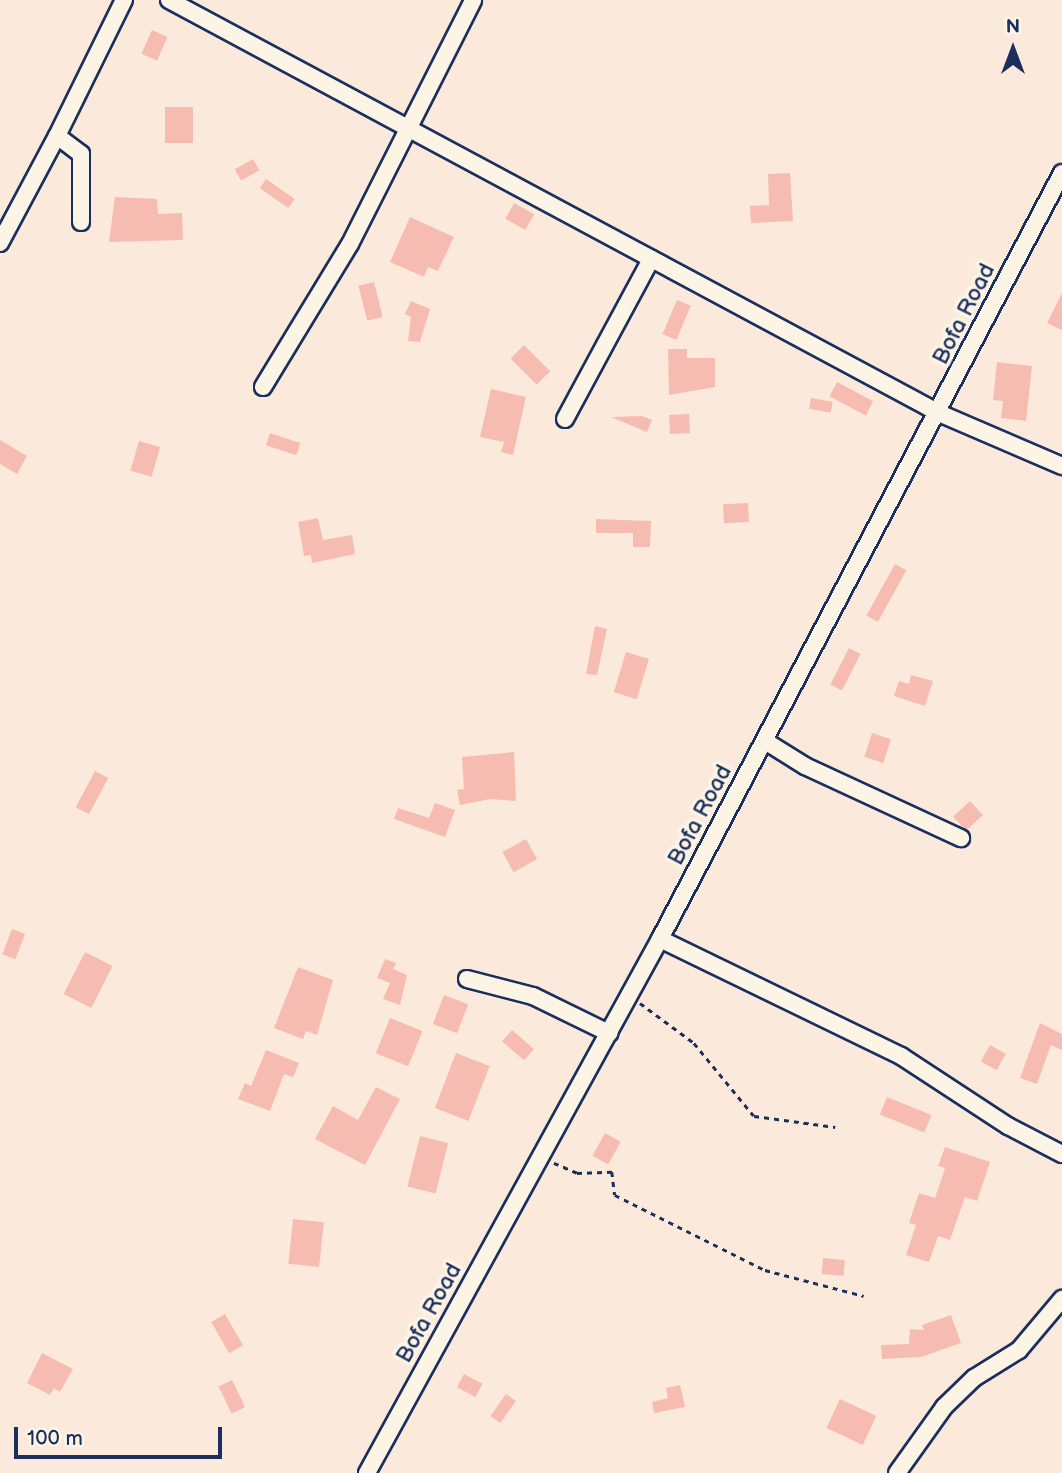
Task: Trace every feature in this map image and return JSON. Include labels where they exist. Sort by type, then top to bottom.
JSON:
[{"type":"street","points":[[0,243],[57,136],[124,0]]},
{"type":"street","points":[[169,0],[939,413],[1062,466]]},
{"type":"street","points":[[262,387],[350,244],[473,0]]},
{"type":"street","points":[[57,136],[81,154],[81,222]]},
{"type":"street","name":"Bofa Road","points":[[367,1473],[660,939],[939,413],[1062,173]]},
{"type":"street","points":[[565,419],[651,258]]},
{"type":"street","points":[[765,741],[805,766],[961,838]]},
{"type":"street","points":[[660,939],[901,1056],[1008,1126],[1062,1154]]},
{"type":"street","points":[[467,979],[533,996],[608,1033]]},
{"type":"street","points":[[897,1473],[944,1407],[974,1378],[1019,1350],[1062,1299]]},
{"type":"path","points":[[630,994],[694,1043],[754,1116],[835,1127]]},
{"type":"path","points":[[540,1157],[577,1173],[612,1172],[615,1195],[765,1270],[864,1296]]},
{"type":"building","points":[[152,30],[168,37],[157,61],[141,54]]},
{"type":"building","points":[[165,107],[193,107],[193,143],[165,143]]},
{"type":"building","points":[[253,159],[259,170],[241,181],[235,169]]},
{"type":"building","points":[[790,173],[793,221],[751,223],[750,206],[769,205],[768,174]]},
{"type":"building","points":[[266,179],[295,199],[288,208],[260,188]]},
{"type":"building","points":[[115,197],[157,199],[158,214],[182,213],[183,240],[109,242]]},
{"type":"building","points":[[514,203],[534,214],[525,230],[505,219]]},
{"type":"building","points":[[410,217],[454,237],[438,271],[428,267],[424,277],[390,262]]},
{"type":"building","points":[[374,282],[383,317],[367,321],[358,286]]},
{"type":"building","points":[[1062,293],[1062,330],[1047,323]]},
{"type":"building","points":[[677,300],[691,306],[676,340],[663,334]]},
{"type":"building","points":[[411,301],[430,309],[420,342],[408,341],[411,317],[405,314]]},
{"type":"building","points":[[524,345],[550,371],[537,385],[511,358]]},
{"type":"building","points":[[668,349],[687,349],[687,358],[715,358],[715,387],[669,395]]},
{"type":"building","points":[[997,362],[1032,366],[1026,421],[1001,418],[1003,401],[993,400]]},
{"type":"building","points":[[837,382],[873,401],[866,415],[829,396]]},
{"type":"building","points":[[491,389],[526,397],[513,455],[501,452],[504,442],[480,437]]},
{"type":"building","points":[[811,398],[833,402],[831,413],[809,409]]},
{"type":"building","points":[[689,414],[690,433],[670,434],[669,415]]},
{"type":"building","points":[[642,416],[652,420],[647,432],[611,417]]},
{"type":"building","points":[[270,433],[300,443],[296,455],[266,445]]},
{"type":"building","points":[[0,440],[27,456],[17,474],[0,464]]},
{"type":"building","points":[[139,441],[160,447],[152,477],[130,471]]},
{"type":"building","points":[[748,503],[749,522],[724,523],[723,504]]},
{"type":"building","points":[[318,518],[323,540],[352,535],[355,554],[312,563],[311,555],[304,556],[298,522]]},
{"type":"building","points":[[596,519],[651,521],[650,547],[633,547],[633,533],[596,533]]},
{"type":"building","points":[[895,564],[906,570],[878,622],[866,616]]},
{"type":"building","points":[[595,626],[607,629],[597,675],[586,674]]},
{"type":"building","points":[[849,648],[861,654],[842,690],[830,685]]},
{"type":"building","points":[[626,652],[649,659],[637,699],[614,692]]},
{"type":"building","points":[[911,675],[933,681],[925,706],[894,696],[899,681],[909,684]]},
{"type":"building","points":[[872,733],[891,739],[883,763],[864,757]]},
{"type":"building","points":[[514,752],[516,801],[490,799],[460,805],[457,790],[464,789],[462,757]]},
{"type":"building","points":[[95,771],[108,778],[89,814],[76,807]]},
{"type":"building","points":[[970,801],[983,815],[966,831],[953,817]]},
{"type":"building","points":[[435,803],[455,810],[445,837],[394,819],[398,808],[429,818]]},
{"type":"building","points":[[526,839],[537,859],[514,872],[502,852]]},
{"type":"building","points":[[12,929],[25,934],[15,959],[2,954]]},
{"type":"building","points":[[85,952],[113,966],[91,1008],[64,994]]},
{"type":"building","points":[[385,959],[396,963],[393,969],[407,975],[400,1005],[383,999],[390,983],[377,978]]},
{"type":"building","points":[[298,967],[333,980],[317,1035],[306,1031],[303,1039],[274,1028]]},
{"type":"building","points":[[444,995],[468,1004],[457,1033],[433,1024]]},
{"type":"building","points":[[390,1018],[422,1031],[408,1066],[376,1053]]},
{"type":"building","points":[[1040,1023],[1062,1034],[1062,1050],[1051,1045],[1037,1084],[1020,1078]]},
{"type":"building","points":[[512,1030],[534,1049],[524,1060],[502,1041]]},
{"type":"building","points":[[990,1045],[1006,1054],[997,1070],[981,1062]]},
{"type":"building","points":[[266,1050],[299,1063],[293,1077],[284,1074],[270,1111],[238,1099],[245,1083],[251,1086]]},
{"type":"building","points":[[456,1053],[490,1066],[468,1121],[435,1108]]},
{"type":"building","points":[[376,1087],[400,1099],[365,1165],[315,1139],[333,1106],[358,1120]]},
{"type":"building","points":[[887,1097],[932,1115],[924,1133],[880,1115]]},
{"type":"building","points":[[605,1133],[621,1142],[608,1164],[592,1156]]},
{"type":"building","points":[[420,1136],[448,1143],[436,1193],[407,1186]]},
{"type":"building","points":[[945,1147],[990,1162],[977,1201],[965,1197],[950,1240],[938,1236],[929,1262],[906,1255],[916,1225],[909,1223],[919,1193],[935,1198],[945,1168],[938,1166]]},
{"type":"building","points":[[293,1219],[324,1222],[319,1267],[288,1264]]},
{"type":"building","points":[[823,1258],[845,1260],[844,1276],[822,1274]]},
{"type":"building","points":[[225,1314],[243,1345],[229,1353],[211,1322]]},
{"type":"building","points":[[951,1315],[961,1343],[921,1357],[882,1359],[881,1345],[909,1344],[910,1329],[924,1330],[922,1325]]},
{"type":"building","points":[[42,1353],[73,1369],[60,1392],[54,1388],[50,1395],[27,1383]]},
{"type":"building","points":[[464,1374],[483,1384],[475,1397],[457,1387]]},
{"type":"building","points":[[232,1380],[245,1407],[232,1414],[219,1387]]},
{"type":"building","points":[[680,1385],[685,1407],[654,1413],[652,1402],[668,1398],[666,1388]]},
{"type":"building","points":[[506,1394],[516,1401],[500,1423],[491,1416]]},
{"type":"building","points":[[840,1399],[876,1416],[863,1445],[826,1428]]}]
